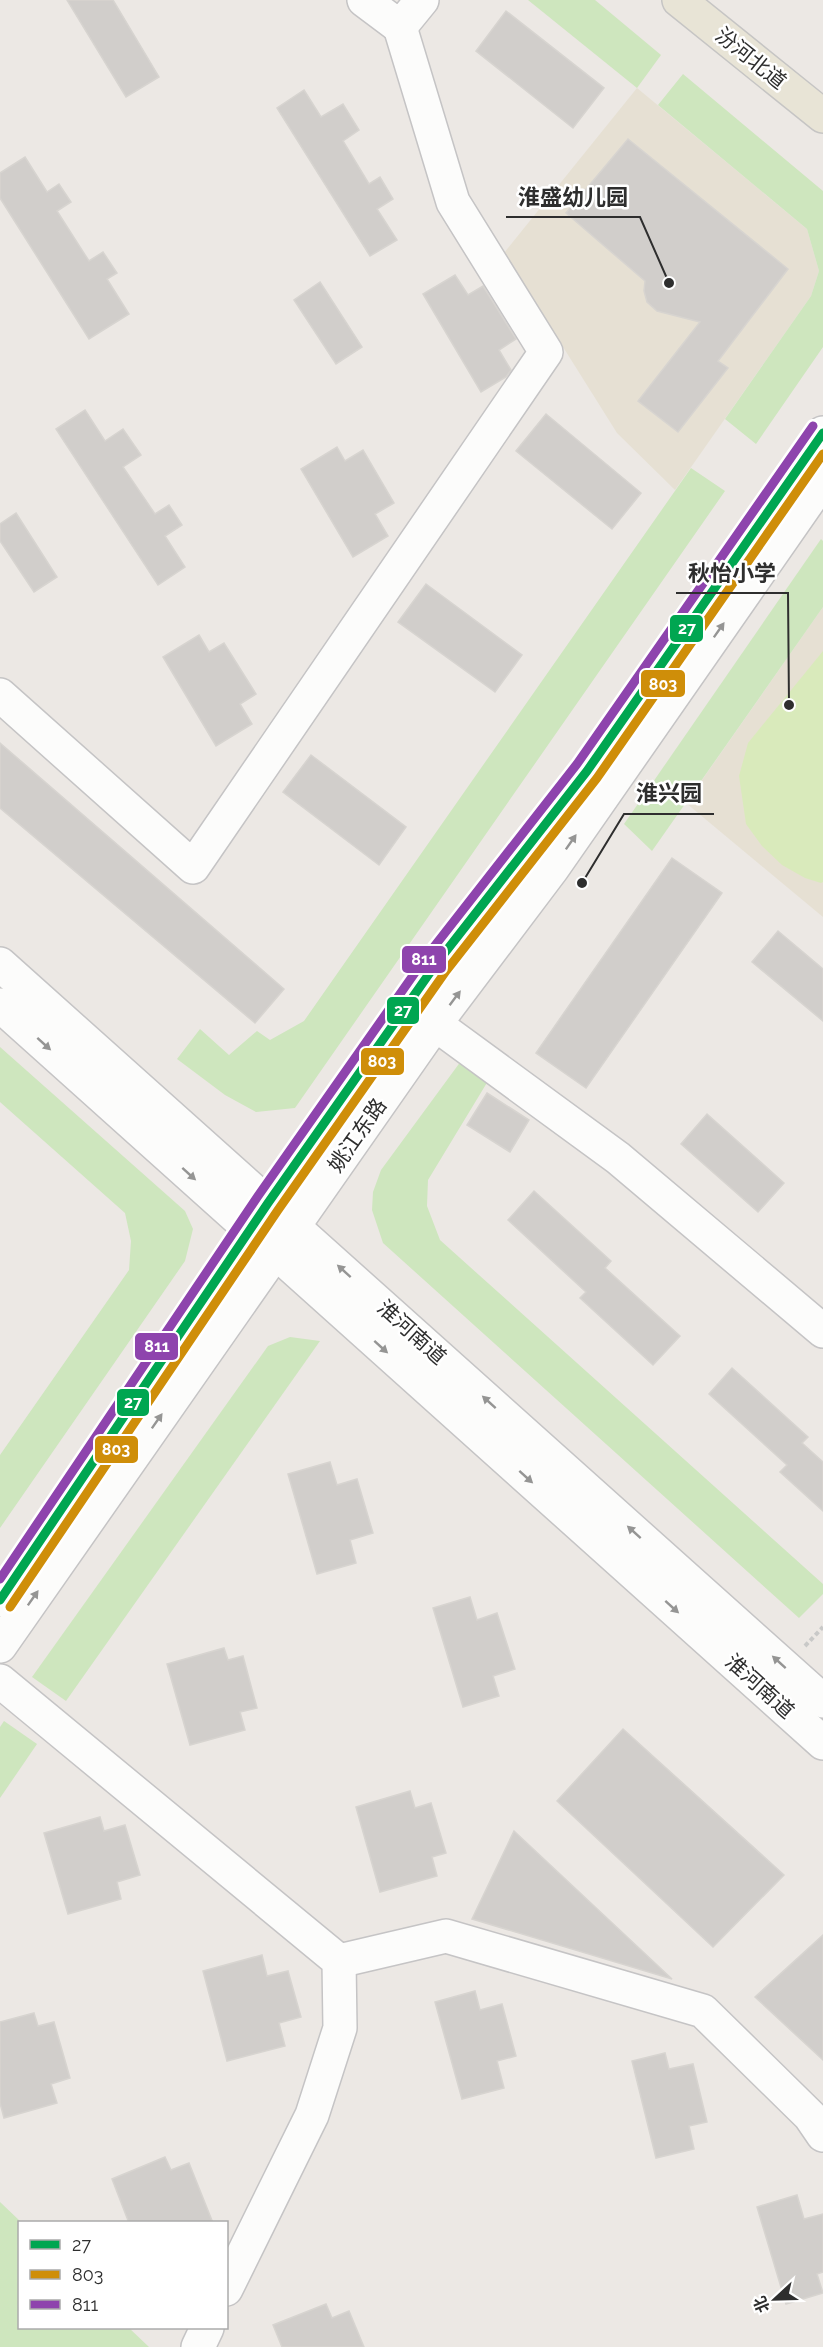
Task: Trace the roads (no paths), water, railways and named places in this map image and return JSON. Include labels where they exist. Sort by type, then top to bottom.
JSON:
[{"type":"main road","name":"汾河北道","points":[[679,0],[823,116]]},
{"type":"street","points":[[0,695],[193,867],[546,352],[453,202],[400,27],[364,0]]},
{"type":"street","points":[[400,27],[422,0]]},
{"type":"street","name":"姚江东路","points":[[0,1600],[268,1203],[436,963],[587,771],[823,433]]},
{"type":"street","name":"姚江东路","points":[[0,1646],[435,1024],[552,869],[823,480]]},
{"type":"street","name":"淮河南道","points":[[0,964],[268,1203],[284,1238],[823,1743]]},
{"type":"street","name":"淮河南道","points":[[0,1005],[251,1230],[284,1238],[823,1701]]},
{"type":"street","points":[[435,1024],[618,1158],[823,1331]]},
{"type":"street","points":[[0,1681],[339,1961],[340,2028],[312,2115],[228,2285]]},
{"type":"street","points":[[339,1961],[446,1936],[703,2011],[810,2116],[823,2135]]},
{"type":"street","points":[[198,2347],[207,2329]]},
{"type":"place","name":"淮盛幼儿园","points":[[669,283]]},
{"type":"place","name":"秋怡小学","points":[[789,705]]},
{"type":"place","name":"淮兴园","points":[[582,883]]}]
